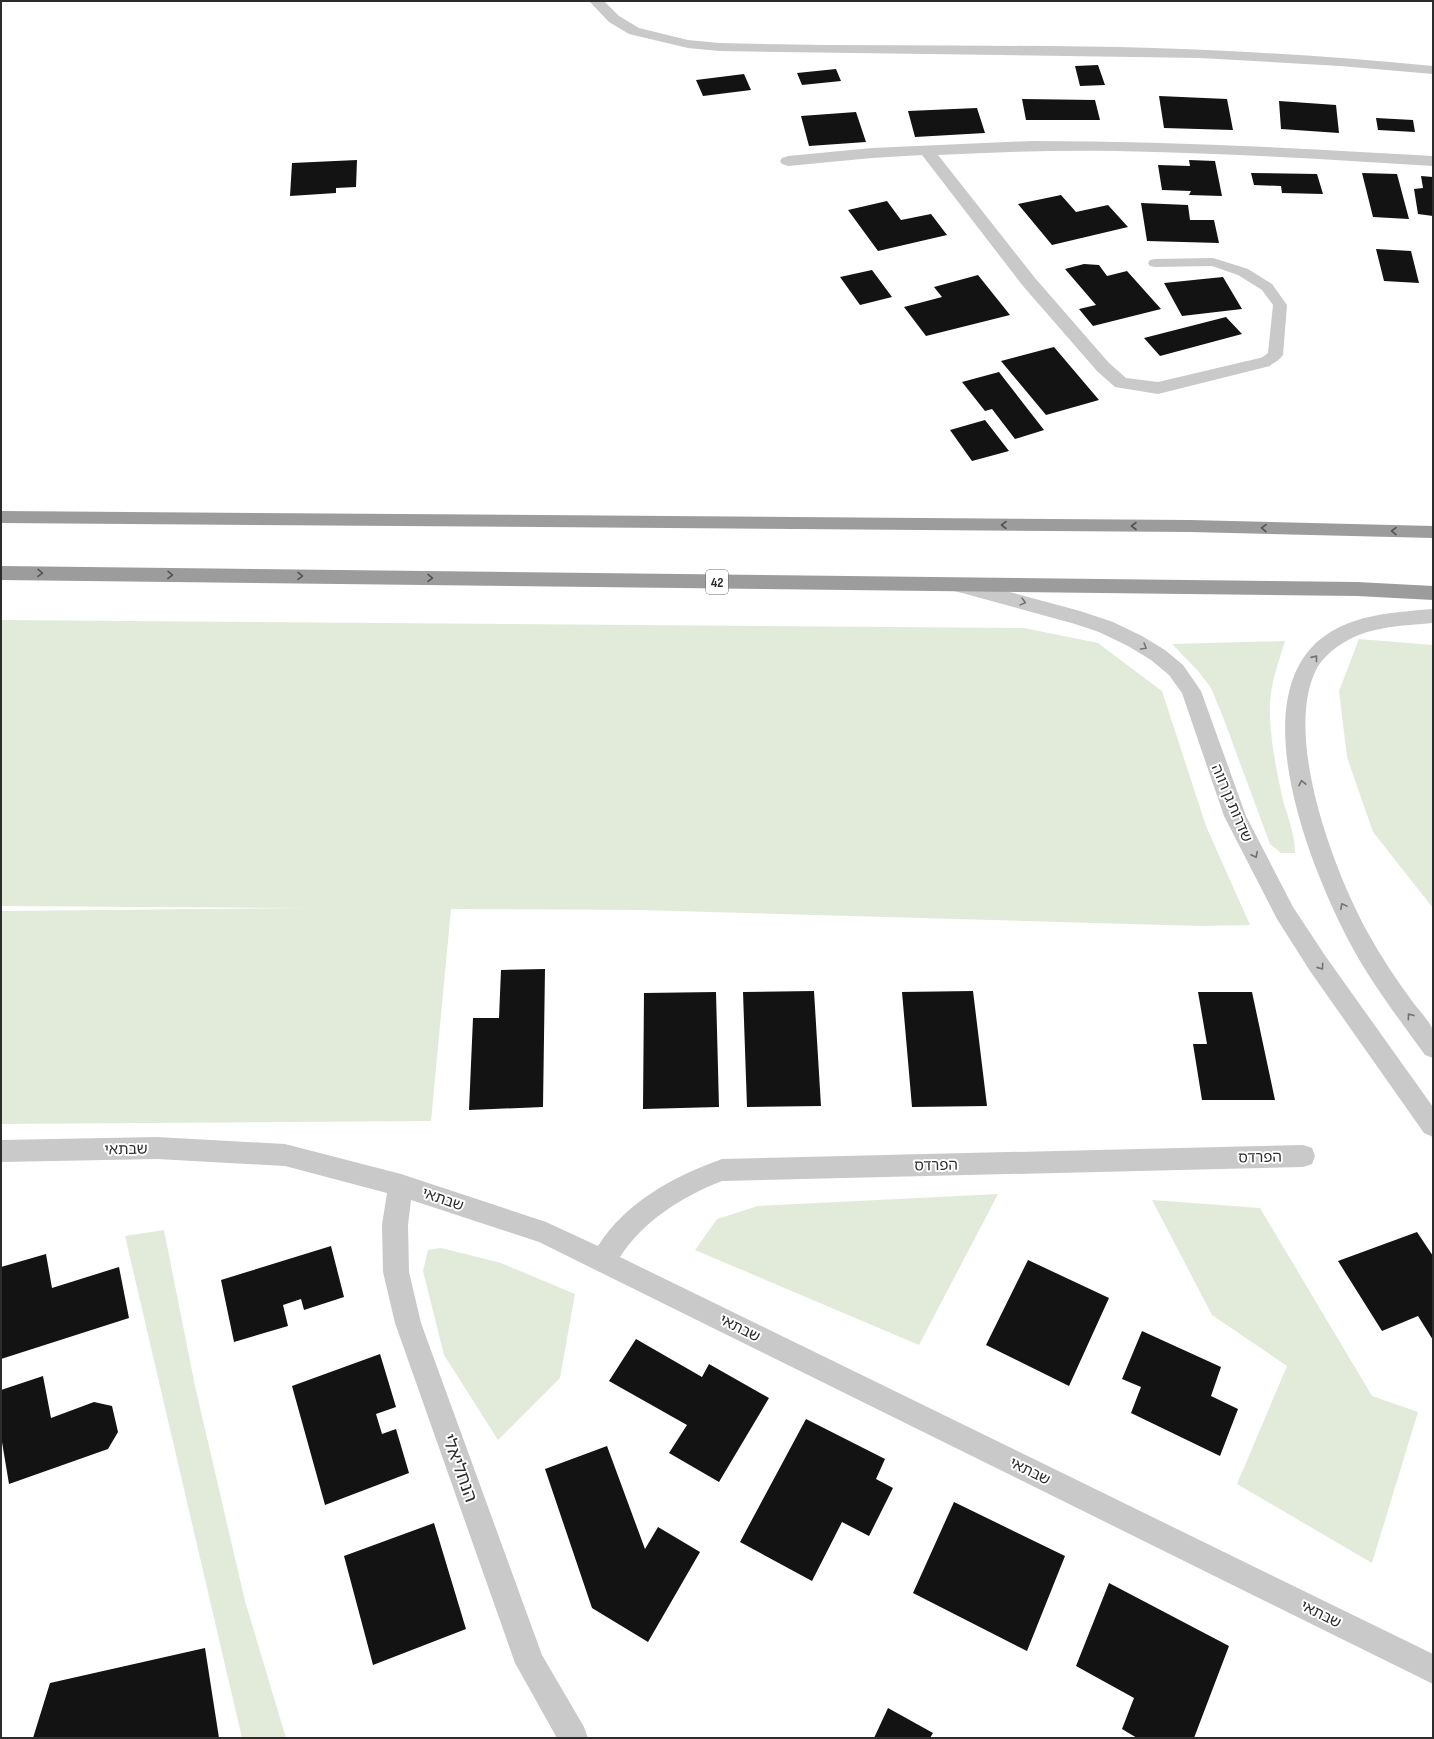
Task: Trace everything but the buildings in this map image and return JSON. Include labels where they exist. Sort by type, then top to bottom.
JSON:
[{"type":"highway","points":[[1,517],[1182,526],[1433,532]]},
{"type":"highway","name":"42","points":[[1,573],[958,584],[1357,590],[1433,593]]},
{"type":"street","points":[[596,1],[614,19],[634,31],[688,44],[719,47],[1137,52],[1253,56],[1375,64],[1433,70]]},
{"type":"street","points":[[788,161],[872,153],[1032,146],[1116,146],[1284,152],[1433,161]]},
{"type":"street","points":[[928,151],[1029,282],[1103,367],[1120,383],[1158,388],[1264,362]]},
{"type":"street","name":"שדרות גן רווה","points":[[958,584],[1080,618],[1106,627],[1158,655],[1176,670],[1191,691],[1222,783],[1235,816],[1285,912],[1318,964],[1433,1126]]},
{"type":"street","points":[[1433,616],[1397,619],[1355,629],[1335,639],[1319,653],[1307,667],[1299,690],[1295,711],[1295,742],[1310,821],[1337,896],[1381,976],[1433,1048]]},
{"type":"street","name":"שבתאי","points":[[1,1151],[157,1148],[285,1155],[401,1185],[546,1233],[1433,1669]]},
{"type":"street","name":"הפרדס","points":[[603,1261],[626,1229],[652,1207],[676,1191],[703,1176],[722,1170],[1303,1156]]},
{"type":"street","name":"הנחליאלי","points":[[401,1185],[396,1225],[396,1272],[408,1323],[530,1663],[573,1738]]},
{"type":"lane","points":[[1155,263],[1213,262],[1243,272],[1267,287],[1280,305],[1275,355],[1264,362]]},
{"type":"green space","points":[[1,620],[1024,628],[1098,643],[1162,691],[1206,826],[1250,925],[1200,926],[640,910],[451,909],[431,1121],[1,1124],[1,911],[309,908],[1,906]]},
{"type":"green space","points":[[1359,639],[1433,645],[1433,908],[1373,832],[1347,757],[1339,691]]},
{"type":"green space","points":[[1285,641],[1272,687],[1270,725],[1277,770],[1283,799],[1292,829],[1295,853],[1281,853],[1270,844],[1211,688],[1198,671],[1172,644]]},
{"type":"green space","points":[[998,1194],[919,1345],[695,1250],[717,1219],[758,1206]]},
{"type":"green space","points":[[1152,1200],[1260,1208],[1372,1396],[1418,1412],[1372,1563],[1237,1484],[1287,1366],[1212,1315]]},
{"type":"green space","points":[[164,1230],[195,1386],[245,1601],[286,1738],[242,1738],[125,1236]]},
{"type":"green space","points":[[441,1248],[501,1263],[575,1294],[560,1378],[498,1440],[444,1355],[423,1271],[428,1250]]}]
